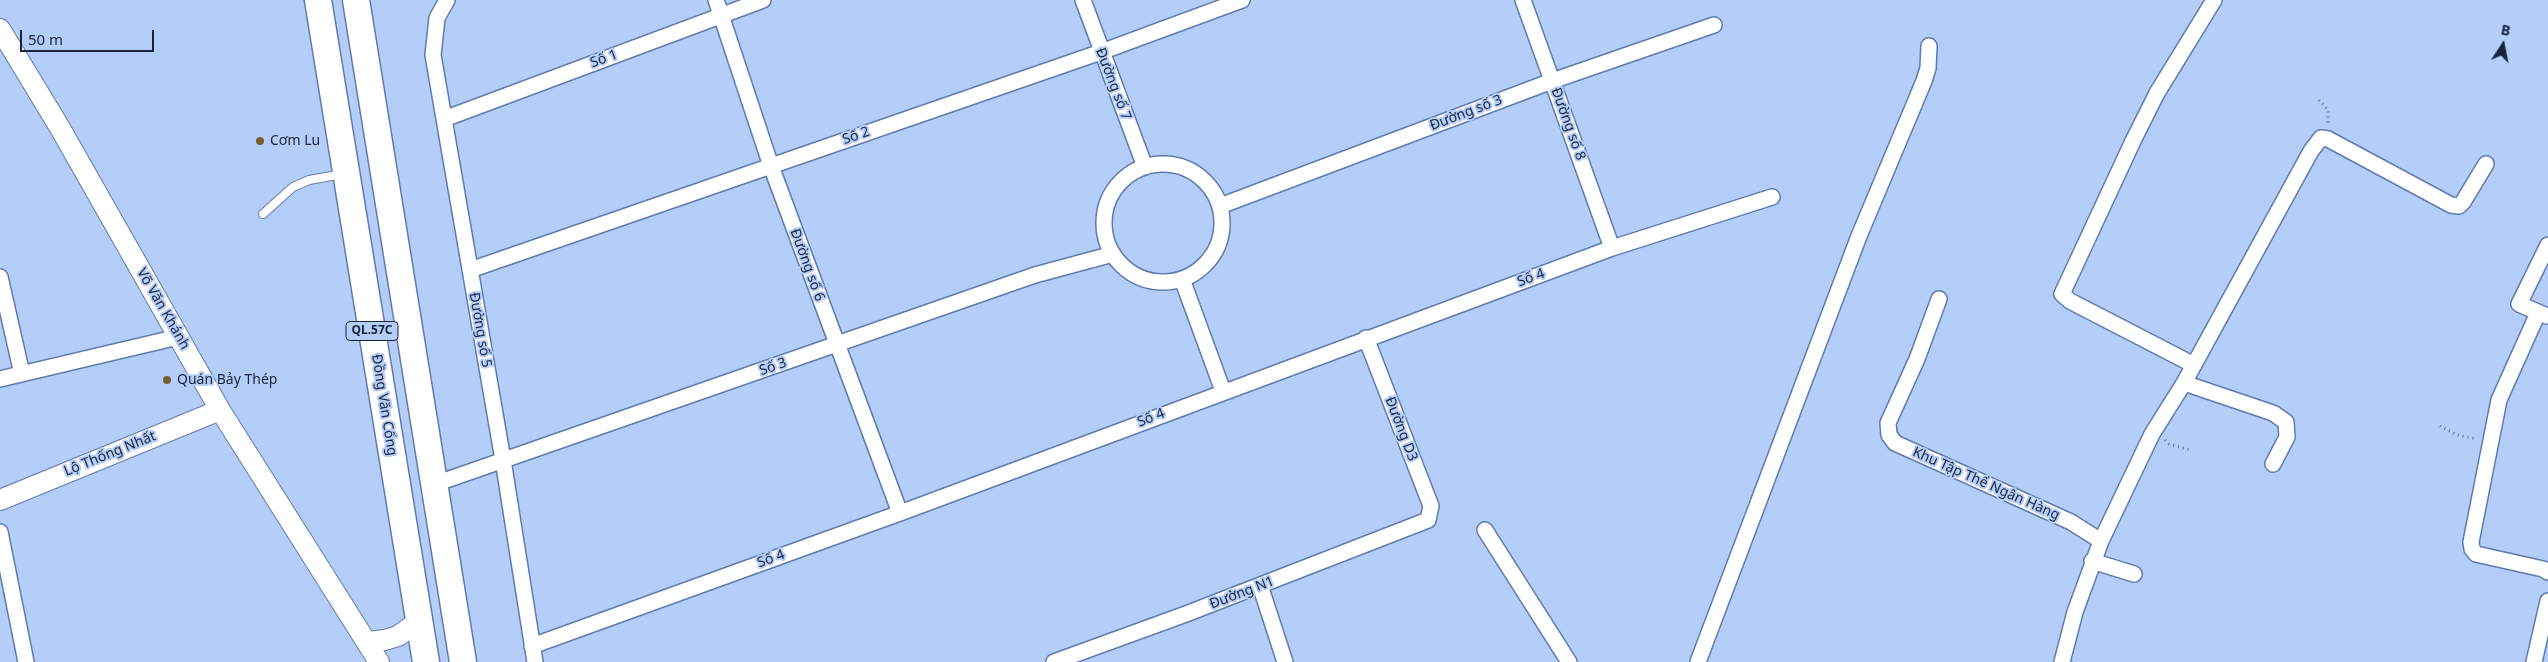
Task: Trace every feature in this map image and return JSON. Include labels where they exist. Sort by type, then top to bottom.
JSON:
[{"type":"highway","name":"Đồng Văn Cống","points":[[318,0],[426,662]]},
{"type":"highway","name":"QL.57C","points":[[356,0],[463,662]]},
{"type":"highway","points":[[346,173],[384,169]]},
{"type":"street","name":"Đường số 5","points":[[446,0],[437,18],[432,55],[503,460],[535,662]]},
{"type":"street","name":"Đường số 6","points":[[716,0],[771,166],[900,513]]},
{"type":"street","name":"Số 1","points":[[444,119],[763,0]]},
{"type":"street","name":"Đường số 7","points":[[1083,0],[1145,167]]},
{"type":"street","name":"Số 2","points":[[470,270],[1101,52],[1242,0]]},
{"type":"street","name":"Đường số 8","points":[[1523,0],[1612,248]]},
{"type":"street","points":[[2194,365],[2064,298],[2062,294],[2132,141],[2157,93],[2214,0]]},
{"type":"street","name":"Đường số 3","points":[[1220,206],[1552,81],[1714,25]]},
{"type":"street","name":"Võ Văn Khánh","points":[[0,28],[60,128],[220,410],[379,662]]},
{"type":"street","points":[[1698,662],[1859,236],[1924,81],[1928,68],[1929,46]]},
{"type":"street","points":[[2062,662],[2074,612],[2092,562],[2152,434],[2184,383],[2311,151],[2321,138],[2328,139],[2451,205],[2459,206],[2464,202],[2486,164]]},
{"type":"street","points":[[1164,164],[1182,167],[1198,176],[1212,189],[1220,206],[1221,236],[1216,250],[1201,268],[1182,279],[1156,282],[1131,273],[1113,254],[1105,234],[1105,213],[1112,193],[1126,177],[1145,167],[1164,164]]},
{"type":"street","name":"Số 4","points":[[532,646],[900,513],[1223,391],[1612,248],[1772,197]]},
{"type":"street","points":[[2548,245],[2519,304],[2543,315],[2499,400],[2471,542],[2472,549],[2476,554],[2543,569],[2548,572]]},
{"type":"street","name":"Số 3","points":[[435,484],[1035,275],[1113,254]]},
{"type":"street","points":[[0,277],[22,374]]},
{"type":"street","points":[[1182,279],[1223,391]]},
{"type":"street","name":"Khu Tập Thể Ngân Hàng","points":[[1939,299],[1917,359],[1888,423],[1889,434],[1895,443],[2071,522],[2101,540]]},
{"type":"street","points":[[0,379],[178,337]]},
{"type":"street","name":"Đường D3","points":[[1366,338],[1431,506],[1432,512],[1428,520]]},
{"type":"street","points":[[2184,383],[2272,413],[2286,422],[2287,438],[2273,464]]},
{"type":"street","name":"Lộ Thống Nhất","points":[[0,500],[220,410]]},
{"type":"street","name":"Đường N1","points":[[1054,662],[1428,520]]},
{"type":"street","points":[[1485,530],[1569,662]]},
{"type":"street","points":[[0,532],[26,662]]},
{"type":"street","points":[[2092,562],[2134,574]]},
{"type":"street","points":[[1260,585],[1285,662]]},
{"type":"street","points":[[2534,662],[2548,601]]},
{"type":"street","points":[[368,642],[398,636],[419,621]]},
{"type":"lane","points":[[263,214],[293,187],[309,180],[346,173]]},
{"type":"path","points":[[2319,100],[2328,110],[2329,119],[2321,138]]},
{"type":"path","points":[[2440,426],[2457,435],[2492,442]]},
{"type":"place","name":"Cơm Lu","points":[[260,141]]},
{"type":"place","name":"Quán Bảy Thép","points":[[167,380]]}]
